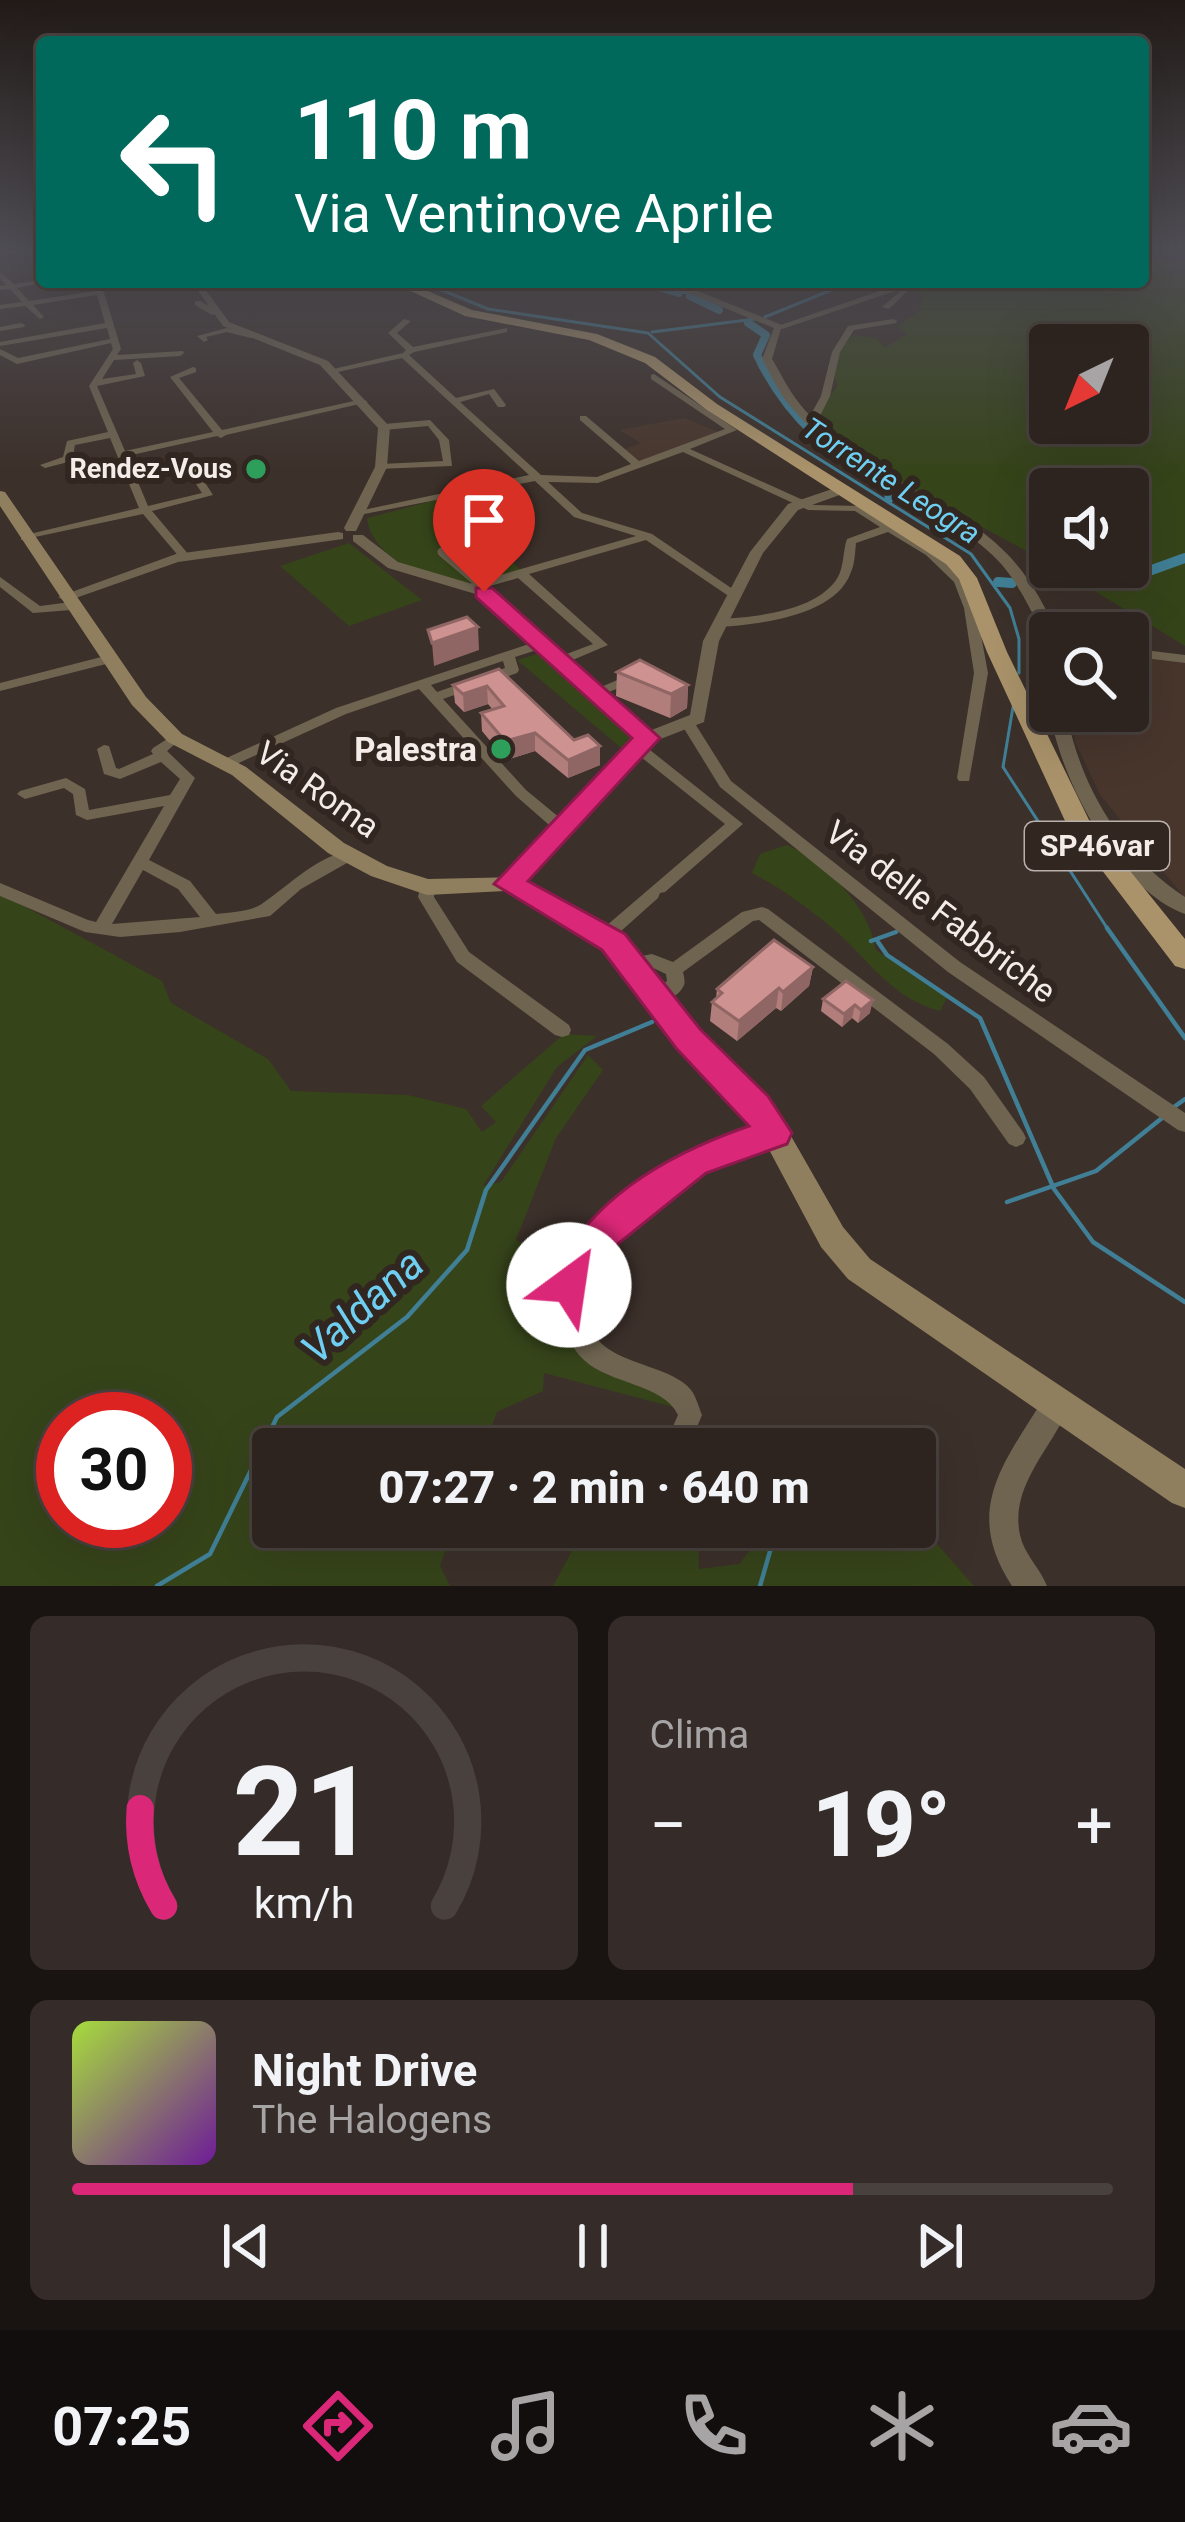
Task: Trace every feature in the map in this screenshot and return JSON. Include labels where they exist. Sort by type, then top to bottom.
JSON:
[{"type":"main road","name":"SP46var","points":[[514,323],[625,348],[953,560],[968,578],[997,652],[1078,823],[1183,952]]},
{"type":"main road","points":[[0,495],[68,601],[178,748]]},
{"type":"main road","name":"Via Roma","points":[[178,748],[225,764],[348,855],[427,887],[509,884]]},
{"type":"main road","points":[[509,884],[605,936],[633,964],[774,1133],[832,1238],[859,1269],[1185,1490]]},
{"type":"street","points":[[227,323],[334,370],[384,427],[381,466],[363,513],[349,534]]},
{"type":"street","points":[[405,323],[392,333],[407,352],[538,481],[578,514],[648,536],[760,618]]},
{"type":"street","points":[[769,323],[779,327],[791,323]]},
{"type":"street","points":[[830,444],[835,438],[814,416],[832,389],[832,364],[839,344],[851,328],[881,323]]},
{"type":"street","points":[[0,329],[21,325]]},
{"type":"street","points":[[1,351],[110,325],[115,340],[113,358],[94,383]]},
{"type":"street","points":[[779,327],[767,359],[775,379],[807,424],[858,463],[950,516],[1004,558],[1042,612]]},
{"type":"street","points":[[204,340],[201,336],[227,330],[250,336]]},
{"type":"street","points":[[334,370],[503,330]]},
{"type":"street","points":[[1,351],[16,361],[115,340]]},
{"type":"street","points":[[113,358],[180,353]]},
{"type":"street","points":[[94,383],[141,376],[137,363]]},
{"type":"street","points":[[194,370],[174,377],[221,436]]},
{"type":"street","points":[[363,513],[538,481],[590,482],[687,451],[732,430],[654,377]]},
{"type":"street","points":[[486,379],[502,405]]},
{"type":"street","points":[[94,383],[144,508],[185,557]]},
{"type":"street","points":[[453,400],[491,391]]},
{"type":"street","points":[[123,454],[362,402]]},
{"type":"street","points":[[583,418],[638,465]]},
{"type":"street","points":[[381,466],[448,464],[444,440],[430,423],[384,427]]},
{"type":"street","points":[[44,465],[68,459],[70,442],[114,434]]},
{"type":"street","points":[[687,451],[821,509],[856,508],[943,564],[958,580],[970,608],[981,673],[964,778]]},
{"type":"street","points":[[25,538],[208,495],[191,469]]},
{"type":"street","points":[[509,884],[640,745],[702,713],[711,641],[757,552],[801,502],[844,489]]},
{"type":"street","points":[[721,622],[760,618],[818,600],[843,579],[851,541],[887,528]]},
{"type":"street","points":[[0,581],[7,595],[39,611],[185,557],[349,534],[393,566],[477,586],[648,536]]},
{"type":"street","points":[[442,552],[594,693],[645,753],[735,824],[605,936]]},
{"type":"street","points":[[521,574],[602,645],[561,661]]},
{"type":"street","points":[[225,764],[340,711],[542,644]]},
{"type":"street","points":[[436,697],[512,670],[508,655]]},
{"type":"street","points":[[1149,655],[1185,659]]},
{"type":"street","points":[[0,687],[109,658]]},
{"type":"street","points":[[594,693],[639,674],[657,683]]},
{"type":"street","points":[[416,685],[436,697],[521,793],[561,827]]},
{"type":"street","name":"Via delle Fabbriche","points":[[687,722],[725,784],[954,967],[1185,1124]]},
{"type":"street","points":[[1060,732],[1078,786],[1150,880],[1185,907]]},
{"type":"street","points":[[101,928],[142,863],[169,803],[188,778],[178,748],[119,774],[109,771],[104,749]]},
{"type":"street","points":[[25,794],[66,783],[80,791],[81,812],[87,815],[169,803]]},
{"type":"street","points":[[0,889],[59,917],[120,931],[264,913],[295,885],[348,855]]},
{"type":"street","points":[[142,863],[184,885],[212,920]]},
{"type":"street","points":[[427,887],[425,897],[463,957],[562,1030]]},
{"type":"street","points":[[674,970],[748,916],[762,913],[941,1048],[977,1083],[1016,1138]]},
{"type":"street","points":[[633,964],[652,959],[674,970]]},
{"type":"street","points":[[657,997],[676,984],[674,970]]},
{"type":"street","points":[[684,1428],[690,1414],[685,1397],[669,1384],[624,1374],[594,1355],[571,1308],[572,1276],[595,1238],[692,1162],[774,1133]]},
{"type":"street","points":[[1030,1586],[1012,1562],[1002,1535],[1001,1507],[1009,1480],[1058,1402]]},
{"type":"shaded area","points":[[684,418],[721,433],[638,462],[622,450],[641,443],[619,430]]},
{"type":"shaded area","points":[[1149,658],[1185,663],[1185,898],[1101,796],[1074,732],[1149,732]]},
{"type":"green space","points":[[902,323],[1185,323],[1185,646],[1149,624],[1149,612],[1129,612],[1090,588],[1149,588],[1149,468],[1029,468],[1029,553],[846,453],[816,414],[837,387],[830,359],[853,335],[877,338],[885,348],[907,334],[897,327]]},
{"type":"green space","points":[[444,498],[522,571],[474,583],[440,579],[392,557],[371,533],[367,518]]},
{"type":"green space","points":[[349,543],[422,600],[349,626],[280,566]]},
{"type":"green space","points":[[541,653],[631,736],[626,752],[517,660]]},
{"type":"green space","points":[[787,845],[843,888],[865,918],[876,950],[947,998],[940,1011],[893,987],[821,919],[752,873],[760,854]]},
{"type":"green space","points":[[0,893],[162,981],[171,1003],[268,1059],[291,1091],[408,1095],[466,1109],[482,1132],[496,1122],[481,1106],[564,1034],[597,1036],[557,1067],[483,1186],[501,1182],[588,1055],[603,1070],[556,1138],[516,1240],[574,1273],[597,1354],[692,1412],[544,1373],[543,1391],[497,1412],[491,1428],[252,1428],[252,1548],[446,1548],[440,1566],[450,1586],[0,1586]]},
{"type":"green space","points":[[936,1543],[974,1586],[553,1586],[573,1548],[698,1548],[699,1569],[739,1564],[752,1548],[936,1548]]},
{"type":"building","points":[[467,617],[478,627],[432,643],[428,630]]},
{"type":"building","points":[[640,660],[688,685],[671,694],[617,672]]},
{"type":"building","points":[[499,669],[574,740],[588,735],[600,746],[568,760],[535,733],[505,741],[481,713],[504,706],[487,686],[463,694],[453,685]]},
{"type":"building","points":[[774,940],[813,967],[739,1021],[712,1002],[722,993],[717,989]]},
{"type":"building","points":[[846,981],[873,1000],[861,1010],[855,1005],[844,1014],[823,999]]},
{"type":"waterway","name":"Torrente Leogra","points":[[581,323],[648,333],[720,397],[971,554],[1010,608],[1019,639],[1019,673]]},
{"type":"waterway","points":[[652,332],[723,323]]},
{"type":"waterway","points":[[748,323],[766,335],[757,355],[763,367]]},
{"type":"waterway","points":[[762,364],[786,402],[815,434],[888,481],[889,499]]},
{"type":"waterway","points":[[1149,571],[1185,558]]},
{"type":"waterway","points":[[998,582],[1012,583]]},
{"type":"waterway","name":"Torrente Leogra","points":[[1013,707],[1003,767],[1108,929]]},
{"type":"waterway","name":"Torrente Leogra","points":[[1108,929],[1185,1038]]},
{"type":"waterway","name":"Valdana","points":[[871,941],[896,932]]},
{"type":"waterway","points":[[878,942],[887,955],[980,1018],[1053,1186]]},
{"type":"waterway","name":"Valdana","points":[[157,1586],[210,1554],[277,1417],[407,1317],[467,1250],[486,1190],[585,1050],[652,1022]]},
{"type":"waterway","points":[[1174,1107],[1185,1099]]},
{"type":"waterway","points":[[1053,1186],[1096,1171],[1162,1118]]},
{"type":"waterway","points":[[1007,1202],[1053,1186]]},
{"type":"waterway","points":[[1053,1186],[1093,1242],[1185,1302]]},
{"type":"waterway","points":[[760,1586],[771,1548]]},
{"type":"place","name":"Rendez-Vous","points":[[256,469]]},
{"type":"place","name":"Palestra","points":[[501,749]]},
{"type":"route","points":[[484,592],[647,738],[509,884],[614,942],[688,1038],[755,1106],[774,1133],[713,1150],[692,1162],[595,1238],[569,1285]]}]
